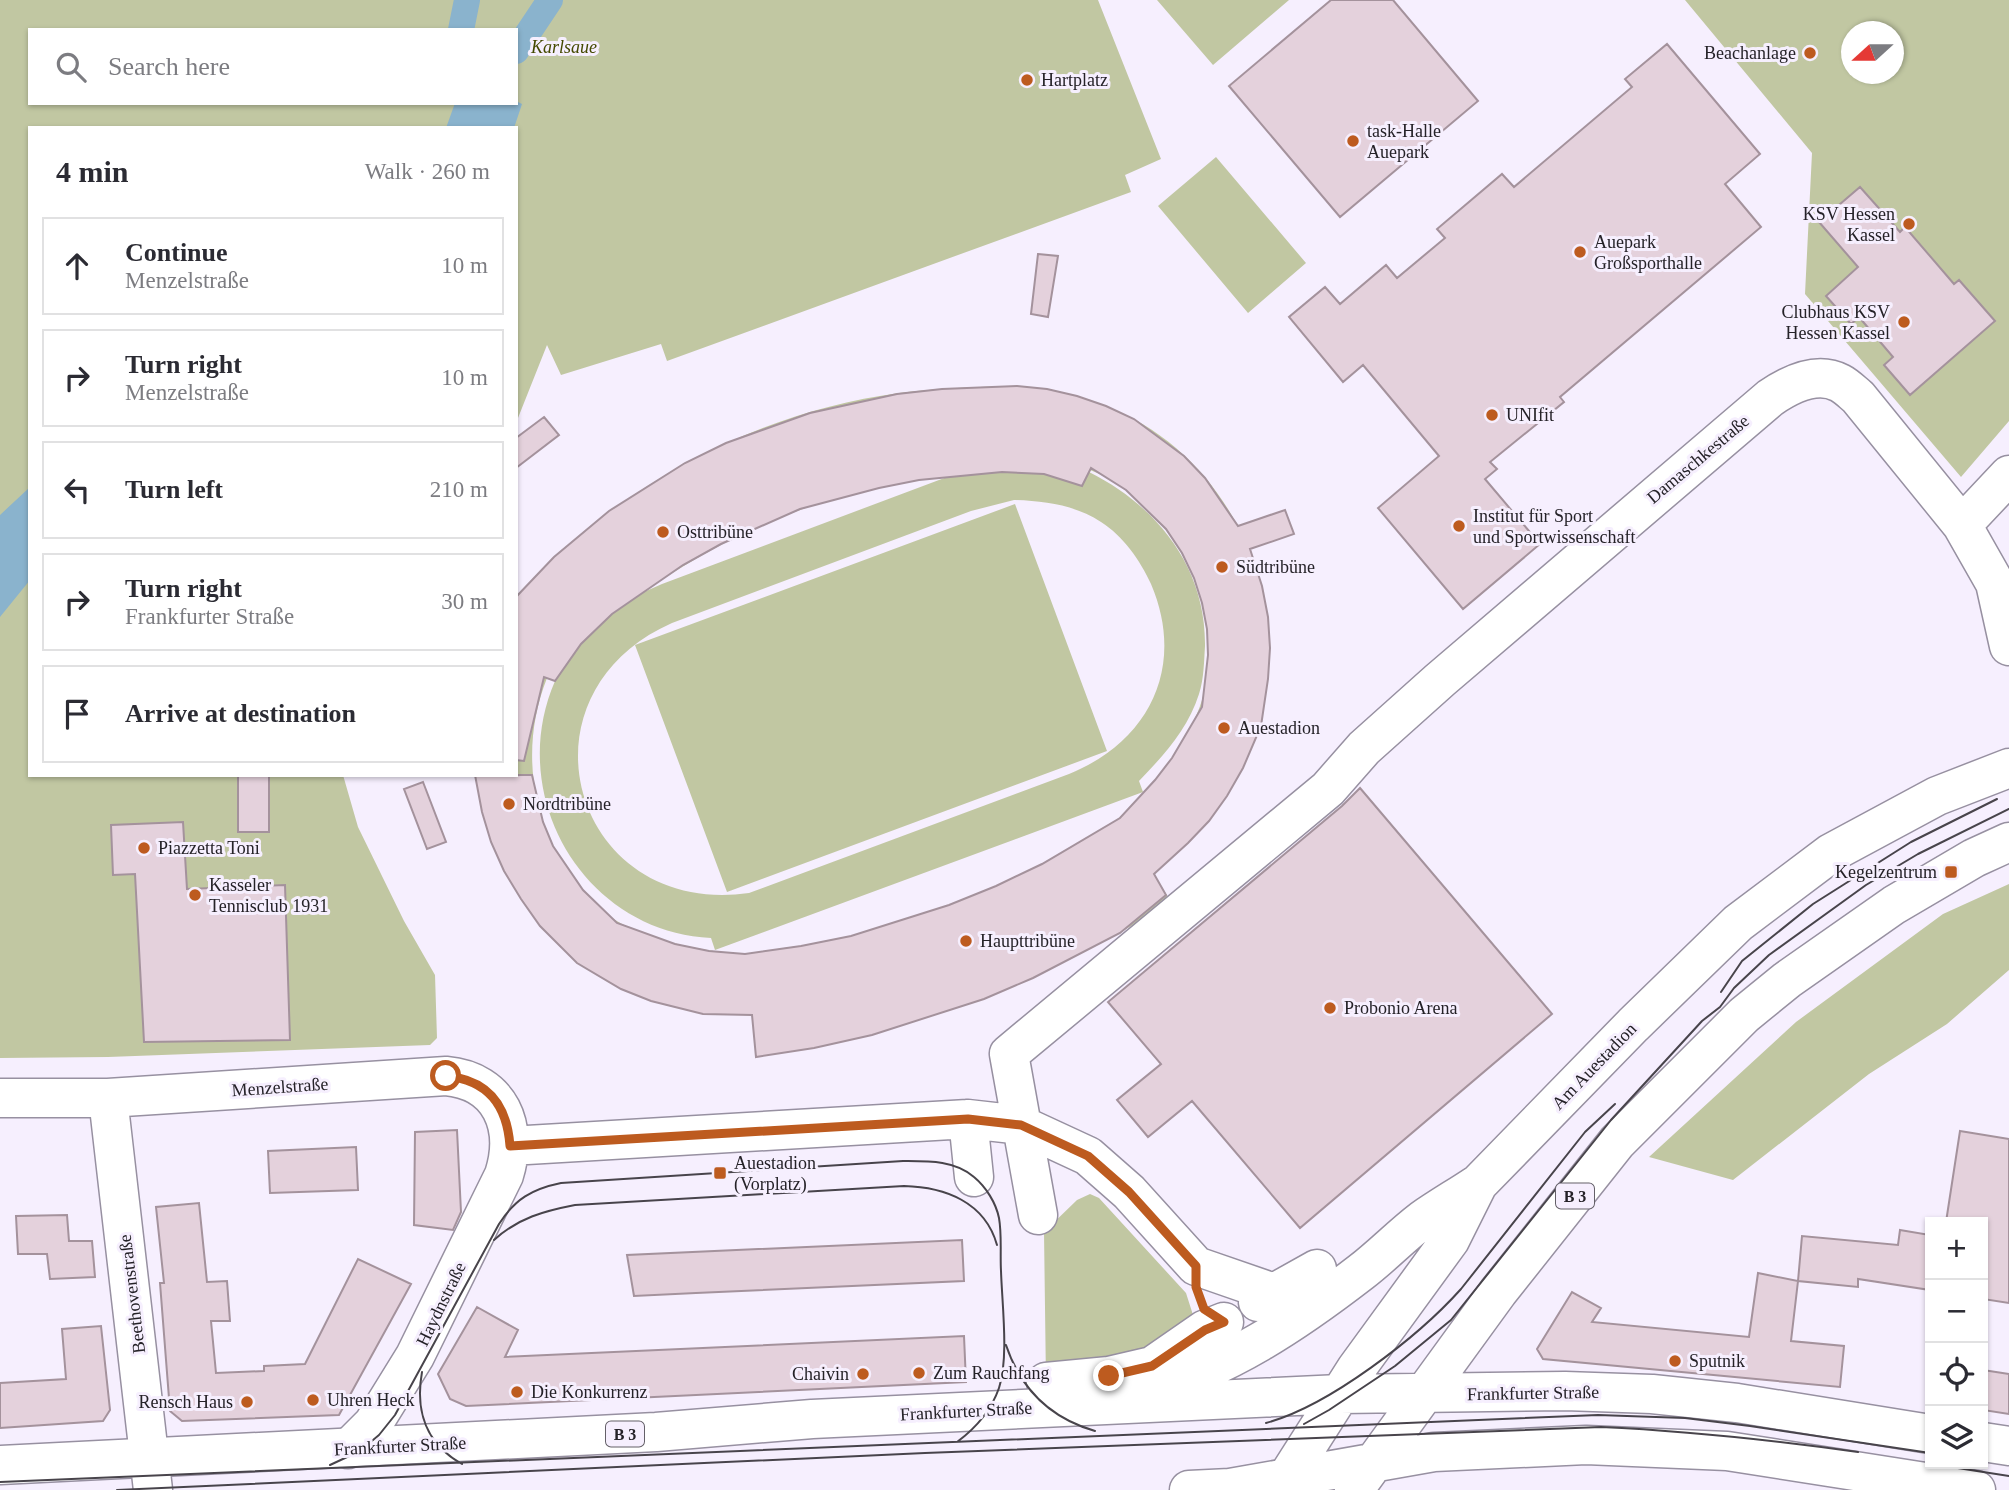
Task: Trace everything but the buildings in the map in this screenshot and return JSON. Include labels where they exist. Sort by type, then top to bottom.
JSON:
[{"type":"main road","name":"Damaschkestraße","points":[[1021,1125],[1009,1054],[1328,789],[1364,748],[1582,557],[1770,398],[1787,387],[1822,379],[1839,382],[1858,397],[1962,526],[2002,592],[2009,646]]},
{"type":"main road","points":[[1962,526],[2009,475]]},
{"type":"main road","name":"Am Auestadion","points":[[1283,1484],[1383,1330],[1450,1240],[1478,1184],[1633,1025],[1738,923],[1831,853],[1937,796],[2009,768]]},
{"type":"main road","name":"B 3","points":[[1365,1476],[1498,1293],[1618,1142],[1744,1015],[1787,980],[1894,905],[1974,858],[2009,842]]},
{"type":"main road","name":"Menzelstraße","points":[[0,1098],[108,1098],[458,1077],[480,1087],[499,1105],[515,1146]]},
{"type":"main road","name":"Beethovenstraße","points":[[108,1098],[152,1474]]},
{"type":"main road","points":[[968,1119],[974,1177]]},
{"type":"main road","points":[[515,1146],[968,1119],[1021,1125],[1088,1156],[1129,1192],[1196,1266],[1286,1298]]},
{"type":"main road","points":[[1021,1125],[1038,1215]]},
{"type":"main road","name":"Haydnstraße","points":[[348,1449],[373,1424],[415,1356],[504,1175],[515,1146]]},
{"type":"main road","points":[[1098,1405],[1174,1383],[1254,1347],[1363,1271],[1421,1221],[1478,1184]]},
{"type":"main road","points":[[1196,1266],[1196,1287],[1204,1309],[1229,1332]]},
{"type":"main road","name":"Frankfurter Straße","points":[[1046,1382],[1109,1376],[1152,1366],[1205,1330],[1229,1332],[1286,1298],[1317,1269]]},
{"type":"main road","name":"Frankfurter Straße","points":[[0,1465],[152,1474],[348,1449],[656,1432],[812,1419],[1340,1394],[1565,1391],[1652,1394],[1737,1403],[1925,1433]]},
{"type":"main road","points":[[1988,1443],[2009,1446]]},
{"type":"main road","points":[[1189,1490],[1365,1476],[1434,1451],[1586,1445],[1727,1451],[1976,1490]]},
{"type":"green space","name":"Karlsaue","points":[[0,0],[1098,0],[1161,159],[1125,175],[1131,192],[667,361],[661,344],[561,375],[547,345],[518,418],[518,126],[28,126],[28,777],[344,777],[358,827],[404,921],[435,975],[437,1038],[430,1045],[108,1057],[0,1058]]},
{"type":"green space","points":[[1157,0],[1289,0],[1213,65]]},
{"type":"green space","name":"KSV Hessen Kassel","points":[[1685,0],[2009,0],[2009,421],[1961,477],[1805,294],[1812,153]]},
{"type":"green space","points":[[1216,157],[1306,263],[1248,313],[1158,206]]},
{"type":"green space","name":"Auestadion","points":[[1017,386],[1105,406],[1154,432],[1196,467],[1228,509],[1252,558],[1265,609],[1268,663],[1261,717],[1242,769],[1225,799],[1192,838],[1154,874],[1171,902],[1071,959],[972,1002],[868,1034],[756,1057],[752,1015],[698,1012],[650,1000],[606,981],[568,954],[536,920],[510,879],[490,833],[477,781],[518,777],[518,595],[555,557],[642,489],[690,461],[740,437],[791,418],[844,403],[914,391]],"holes":[[[1090,470],[1129,492],[1147,508],[1177,545],[1188,566],[1197,587],[1203,608],[1208,643],[1205,689],[1189,731],[1158,778],[1115,821],[1031,869],[928,913],[857,934],[752,953],[727,953],[696,948],[635,930],[611,917],[579,885],[553,846],[536,796],[533,737],[540,697],[547,678],[555,681],[542,725],[540,769],[549,811],[567,850],[593,884],[626,911],[666,930],[711,938],[715,950],[1143,792],[1139,781],[1182,730],[1199,694],[1205,646],[1203,617],[1197,590],[1187,565],[1173,542],[1136,502],[1089,472]],[[947,477],[644,592],[714,549],[788,515],[865,490]],[[1014,500],[1048,503],[1091,516],[1124,541],[1151,584],[1161,614],[1164,644],[1162,671],[1154,697],[1140,721],[1121,742],[1097,760],[1069,774],[749,893],[688,892],[640,871],[604,838],[583,794],[578,747],[591,699],[621,656],[672,623],[971,511]]]},
{"type":"green space","points":[[1015,504],[1107,751],[727,892],[635,645]]},
{"type":"green space","points":[[2009,884],[2009,970],[1947,1024],[1869,1074],[1733,1180],[1649,1157],[1796,1022],[1943,914]]},
{"type":"green space","points":[[1090,1194],[1099,1198],[1186,1293],[1193,1315],[1146,1357],[1046,1382],[1044,1232],[1077,1200]]},
{"type":"water","points":[[522,104],[515,126],[447,126],[454,105]]},
{"type":"water","points":[[28,489],[28,582],[0,617],[0,515]]},
{"type":"waterway","points":[[461,28],[467,0]]},
{"type":"waterway","points":[[518,48],[550,0]]},
{"type":"tram line","points":[[1721,992],[1742,961],[1813,904],[1911,842],[1997,799]]},
{"type":"tram line","points":[[1304,1424],[1395,1366],[1451,1320],[1611,1120],[1702,1021],[1720,1007],[1734,988],[1769,955],[1866,885],[1918,854],[2009,809]]},
{"type":"tram line","points":[[1266,1423],[1317,1402],[1344,1386],[1397,1348],[1443,1308],[1585,1132],[1615,1104]]},
{"type":"tram line","points":[[330,1465],[360,1451],[379,1435],[395,1415],[499,1224],[525,1196],[561,1183],[903,1161],[950,1164],[966,1171],[986,1190],[999,1218],[1004,1331],[1002,1376],[996,1396],[987,1412],[977,1425],[957,1442]]},
{"type":"tram line","points":[[494,1240],[512,1226],[532,1216],[575,1205],[904,1186],[934,1190],[961,1200],[983,1218],[997,1245]]},
{"type":"tram line","points":[[1006,1345],[1020,1376],[1039,1400],[1064,1418],[1095,1431]]},
{"type":"tram line","points":[[422,1372],[420,1400],[426,1425],[440,1447],[462,1464]]},
{"type":"tram line","points":[[0,1482],[1598,1415],[1685,1418],[1925,1452]]},
{"type":"tram line","points":[[117,1490],[925,1453],[1601,1427],[1730,1436],[1858,1452]]},
{"type":"tram line","points":[[1964,1469],[2009,1476]]},
{"type":"place","name":"Beachanlage","points":[[1810,53]]},
{"type":"place","name":"Hartplatz","points":[[1027,80]]},
{"type":"place","name":"task-Halle Auepark","points":[[1353,141]]},
{"type":"place","name":"KSV Hessen Kassel","points":[[1909,224]]},
{"type":"place","name":"Auepark Großsporthalle","points":[[1580,252]]},
{"type":"place","name":"Clubhaus KSV Hessen Kassel","points":[[1904,322]]},
{"type":"place","name":"UNIfit","points":[[1492,415]]},
{"type":"place","name":"Institut für Sport und Sportwissenschaft","points":[[1459,526]]},
{"type":"place","name":"Osttribüne","points":[[663,532]]},
{"type":"place","name":"Südtribüne","points":[[1222,567]]},
{"type":"place","name":"Auestadion","points":[[1224,728]]},
{"type":"place","name":"Nordtribüne","points":[[509,804]]},
{"type":"place","name":"Piazzetta Toni","points":[[144,848]]},
{"type":"place","name":"Kegelzentrum","points":[[1951,872]]},
{"type":"place","name":"Kasseler Tennisclub 1931","points":[[195,895]]},
{"type":"place","name":"Haupttribüne","points":[[966,941]]},
{"type":"place","name":"Probonio Arena","points":[[1330,1008]]},
{"type":"place","name":"Auestadion (Vorplatz)","points":[[720,1173]]},
{"type":"place","name":"Sputnik","points":[[1675,1361]]},
{"type":"place","name":"Zum Rauchfang","points":[[919,1373]]},
{"type":"place","name":"Chaivin","points":[[863,1374]]},
{"type":"place","name":"Die Konkurrenz","points":[[517,1392]]},
{"type":"place","name":"Uhren Heck","points":[[313,1400]]},
{"type":"place","name":"Rensch Haus","points":[[247,1402]]},
{"type":"route","points":[[446,1076],[468,1080],[489,1093],[504,1114],[510,1146],[968,1119],[1021,1125],[1088,1156],[1129,1192],[1196,1266],[1196,1287],[1204,1309],[1224,1322],[1205,1330],[1152,1366],[1109,1376]]}]
